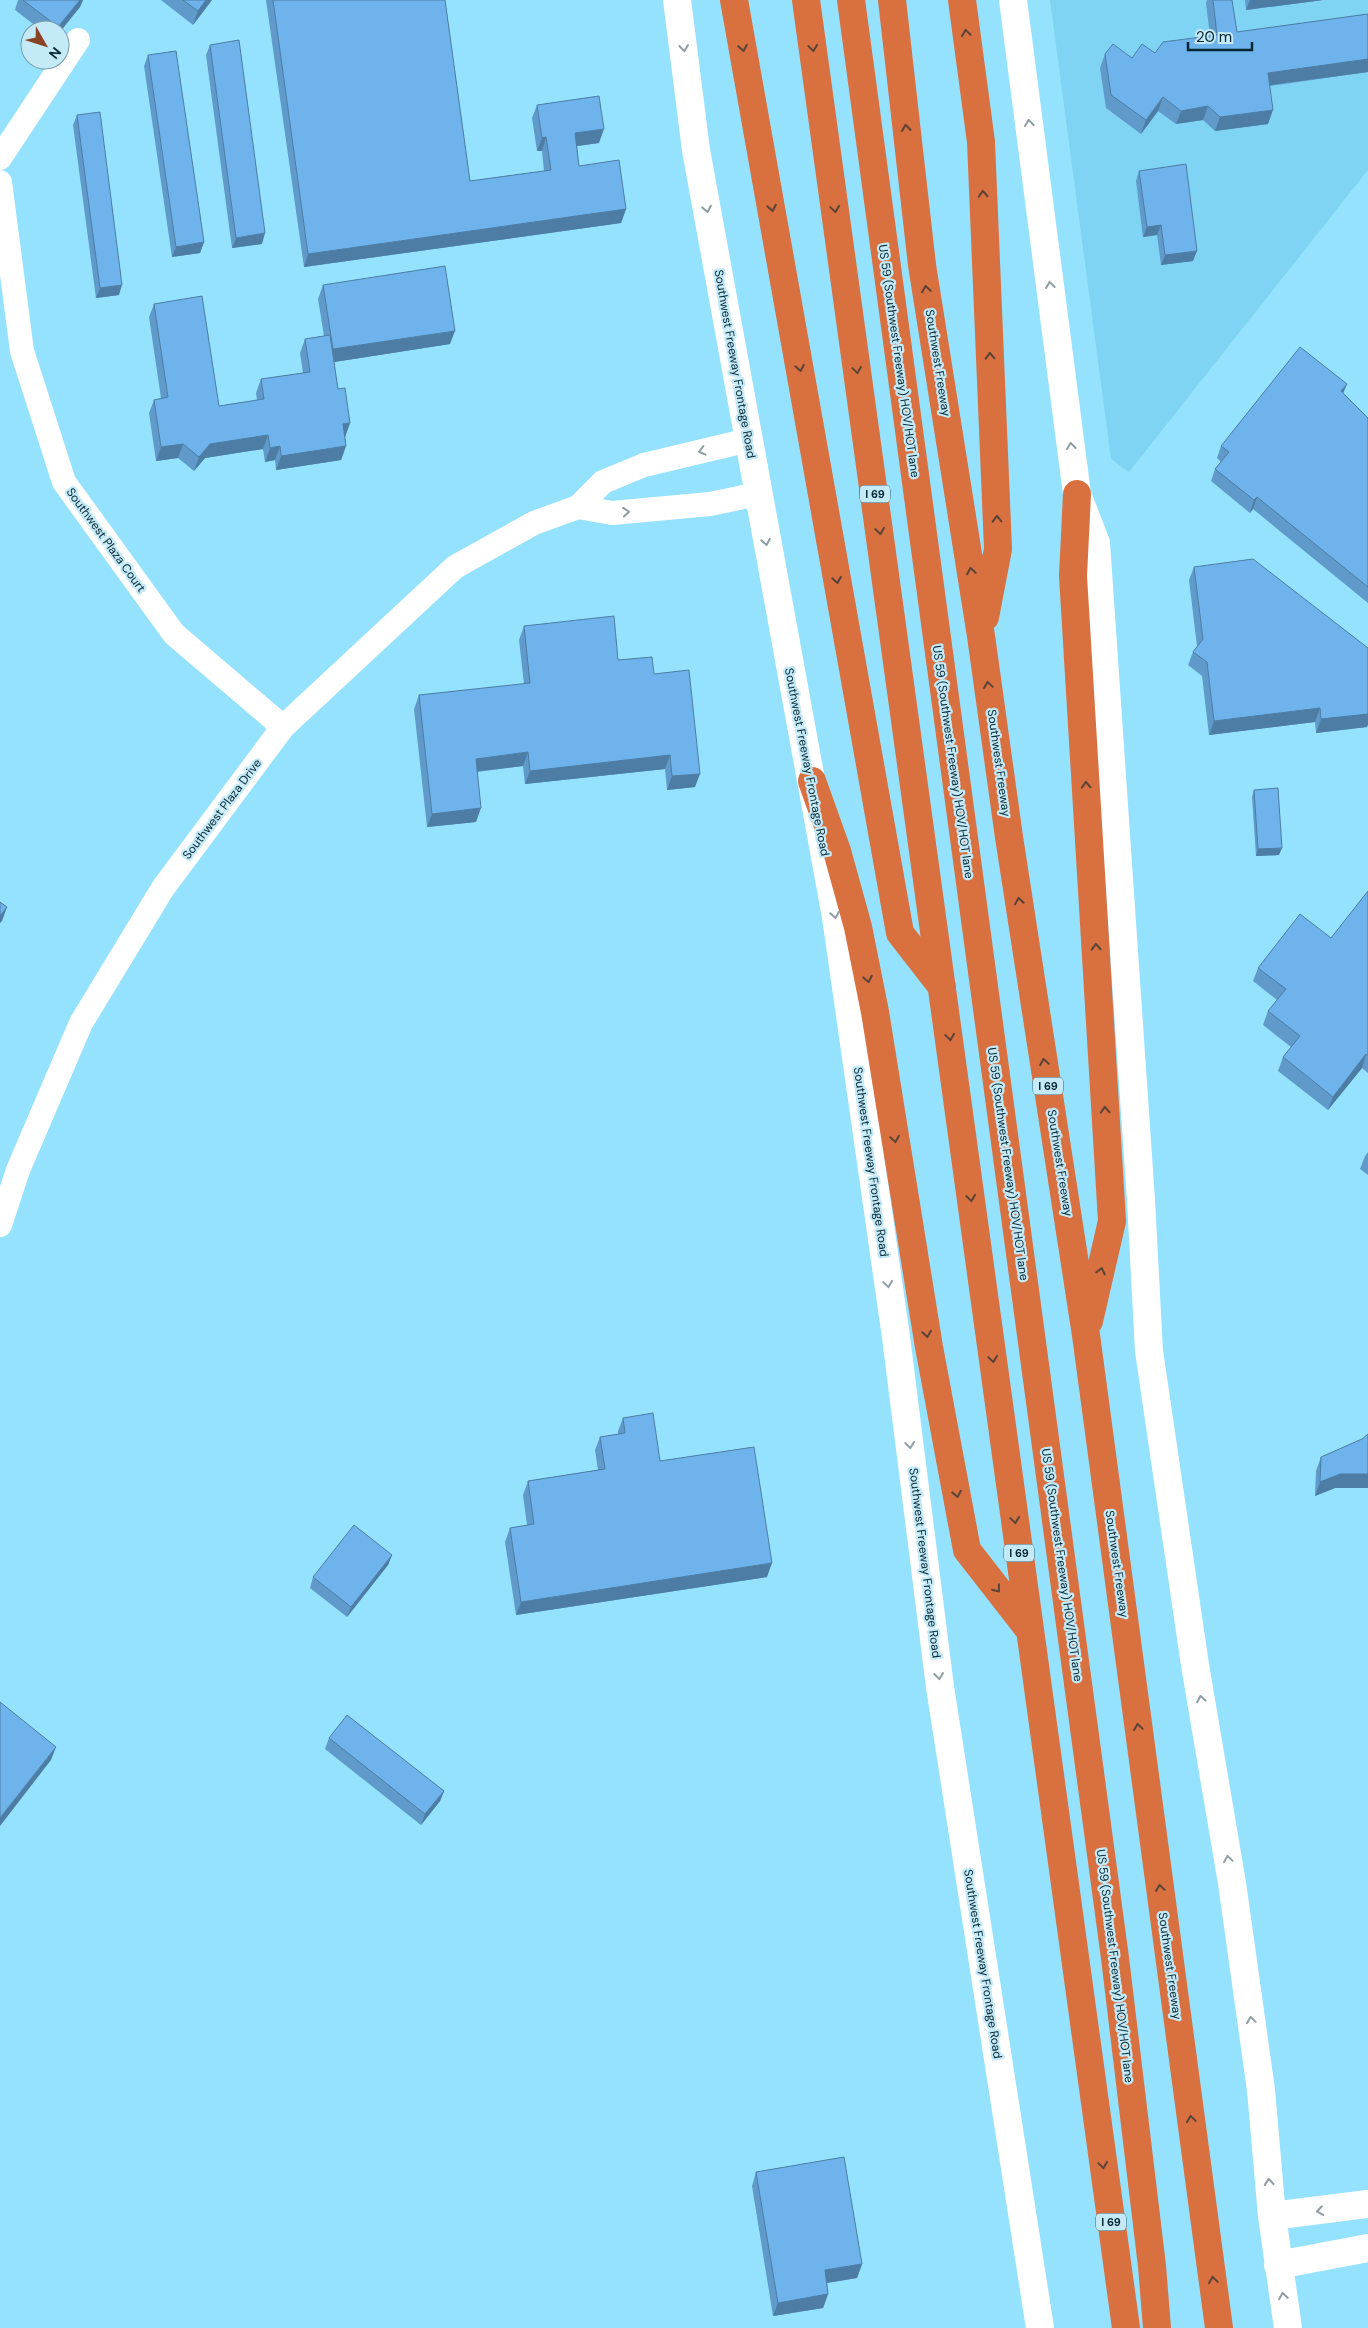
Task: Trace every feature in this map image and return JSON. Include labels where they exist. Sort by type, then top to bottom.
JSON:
[{"type":"highway","points":[[734,0],[900,933],[943,989]]},
{"type":"highway","name":"I 69","points":[[806,0],[1126,2328]]},
{"type":"highway","name":"US 59 (Southwest Freeway) HOV/HOT lane","points":[[851,0],[1115,1958],[1152,2266],[1157,2328]]},
{"type":"highway","name":"Southwest Freeway","points":[[892,0],[922,265],[981,636],[1086,1335],[1219,2328]]},
{"type":"highway","points":[[962,0],[980,142],[998,549],[981,636]]},
{"type":"highway","points":[[1077,494],[1073,576],[1112,1221],[1086,1335]]},
{"type":"highway","points":[[812,781],[837,851],[858,927],[871,993],[929,1347],[967,1550],[1030,1631]]},
{"type":"highway","points":[[1152,2266],[1165,2328]]},
{"type":"main road","name":"Southwest Freeway Frontage Road","points":[[677,0],[696,150],[787,658],[812,781],[836,917],[895,1328],[940,1687],[1040,2328]]},
{"type":"main road","points":[[1013,0],[1077,494],[1096,544],[1142,1200],[1149,1351],[1195,1665],[1229,1865],[1261,2090],[1272,2216],[1288,2328]]},
{"type":"main road","points":[[1272,2216],[1368,2204]]},
{"type":"main road","points":[[1278,2265],[1368,2248]]},
{"type":"street","points":[[0,158],[78,40]]},
{"type":"street","name":"Southwest Plaza Court","points":[[0,182],[22,351],[64,482],[174,634],[283,727]]},
{"type":"street","name":"Southwest Plaza Drive","points":[[0,1225],[18,1170],[81,1023],[163,888],[283,727],[454,567],[534,523],[578,506],[603,482],[644,465],[749,440]]},
{"type":"street","points":[[578,506],[612,513],[710,504],[758,494]]},
{"type":"shaded area","points":[[1050,0],[1368,0],[1368,170],[1129,472],[1111,459]]},
{"type":"building","points":[[23,0],[80,0],[64,20],[49,20]]},
{"type":"building","points":[[183,0],[206,0],[198,11]]},
{"type":"building","points":[[273,0],[445,0],[470,181],[551,170],[546,137],[542,138],[537,105],[599,96],[604,129],[575,133],[579,166],[619,160],[626,209],[308,254]]},
{"type":"building","points":[[1213,0],[1232,0],[1237,32],[1368,14],[1368,59],[1268,73],[1273,110],[1220,117],[1208,106],[1181,111],[1163,97],[1146,120],[1111,95],[1105,54],[1113,44],[1132,58],[1142,44],[1155,53],[1163,42],[1217,35]]},
{"type":"building","points":[[239,40],[265,233],[236,238],[210,45]]},
{"type":"building","points":[[176,51],[204,242],[176,247],[148,55]]},
{"type":"building","points":[[100,112],[122,285],[100,288],[77,115]]},
{"type":"building","points":[[1186,164],[1197,251],[1165,255],[1161,225],[1147,227],[1139,171]]},
{"type":"building","points":[[445,266],[455,331],[333,349],[323,285]]},
{"type":"building","points":[[202,296],[219,406],[264,399],[261,379],[310,372],[305,339],[330,335],[338,389],[345,388],[350,423],[343,424],[346,446],[281,456],[280,446],[270,448],[268,435],[210,444],[199,457],[183,444],[161,447],[154,400],[168,397],[154,304]]},
{"type":"building","points":[[1300,347],[1347,384],[1341,391],[1368,418],[1368,587],[1257,497],[1254,500],[1215,469],[1229,452],[1221,446]]},
{"type":"building","points":[[1253,559],[1368,648],[1368,714],[1321,719],[1320,708],[1214,721],[1207,662],[1193,652],[1203,639],[1194,567]]},
{"type":"building","points":[[614,616],[618,660],[652,657],[654,674],[689,670],[700,774],[672,776],[670,755],[530,771],[528,752],[476,759],[481,808],[432,814],[419,695],[530,683],[524,626]]},
{"type":"building","points":[[1278,788],[1282,848],[1258,849],[1254,790]]},
{"type":"building","points":[[1368,891],[1368,1056],[1366,1054],[1333,1097],[1283,1057],[1300,1036],[1268,1011],[1286,989],[1258,968],[1300,914],[1331,938]]},
{"type":"building","points":[[0,902],[7,907],[0,916]]},
{"type":"building","points":[[653,1413],[660,1461],[754,1447],[772,1563],[521,1602],[510,1528],[534,1524],[528,1481],[605,1469],[600,1437],[625,1433],[623,1418]]},
{"type":"building","points":[[1368,1434],[1368,1474],[1340,1474],[1320,1482],[1321,1457],[1362,1439]]},
{"type":"building","points":[[354,1525],[392,1555],[351,1607],[313,1577]]},
{"type":"building","points":[[0,1702],[56,1747],[0,1818]]},
{"type":"building","points":[[347,1715],[444,1791],[425,1814],[329,1738]]},
{"type":"building","points":[[844,2157],[862,2264],[825,2270],[828,2294],[778,2303],[756,2172]]}]
